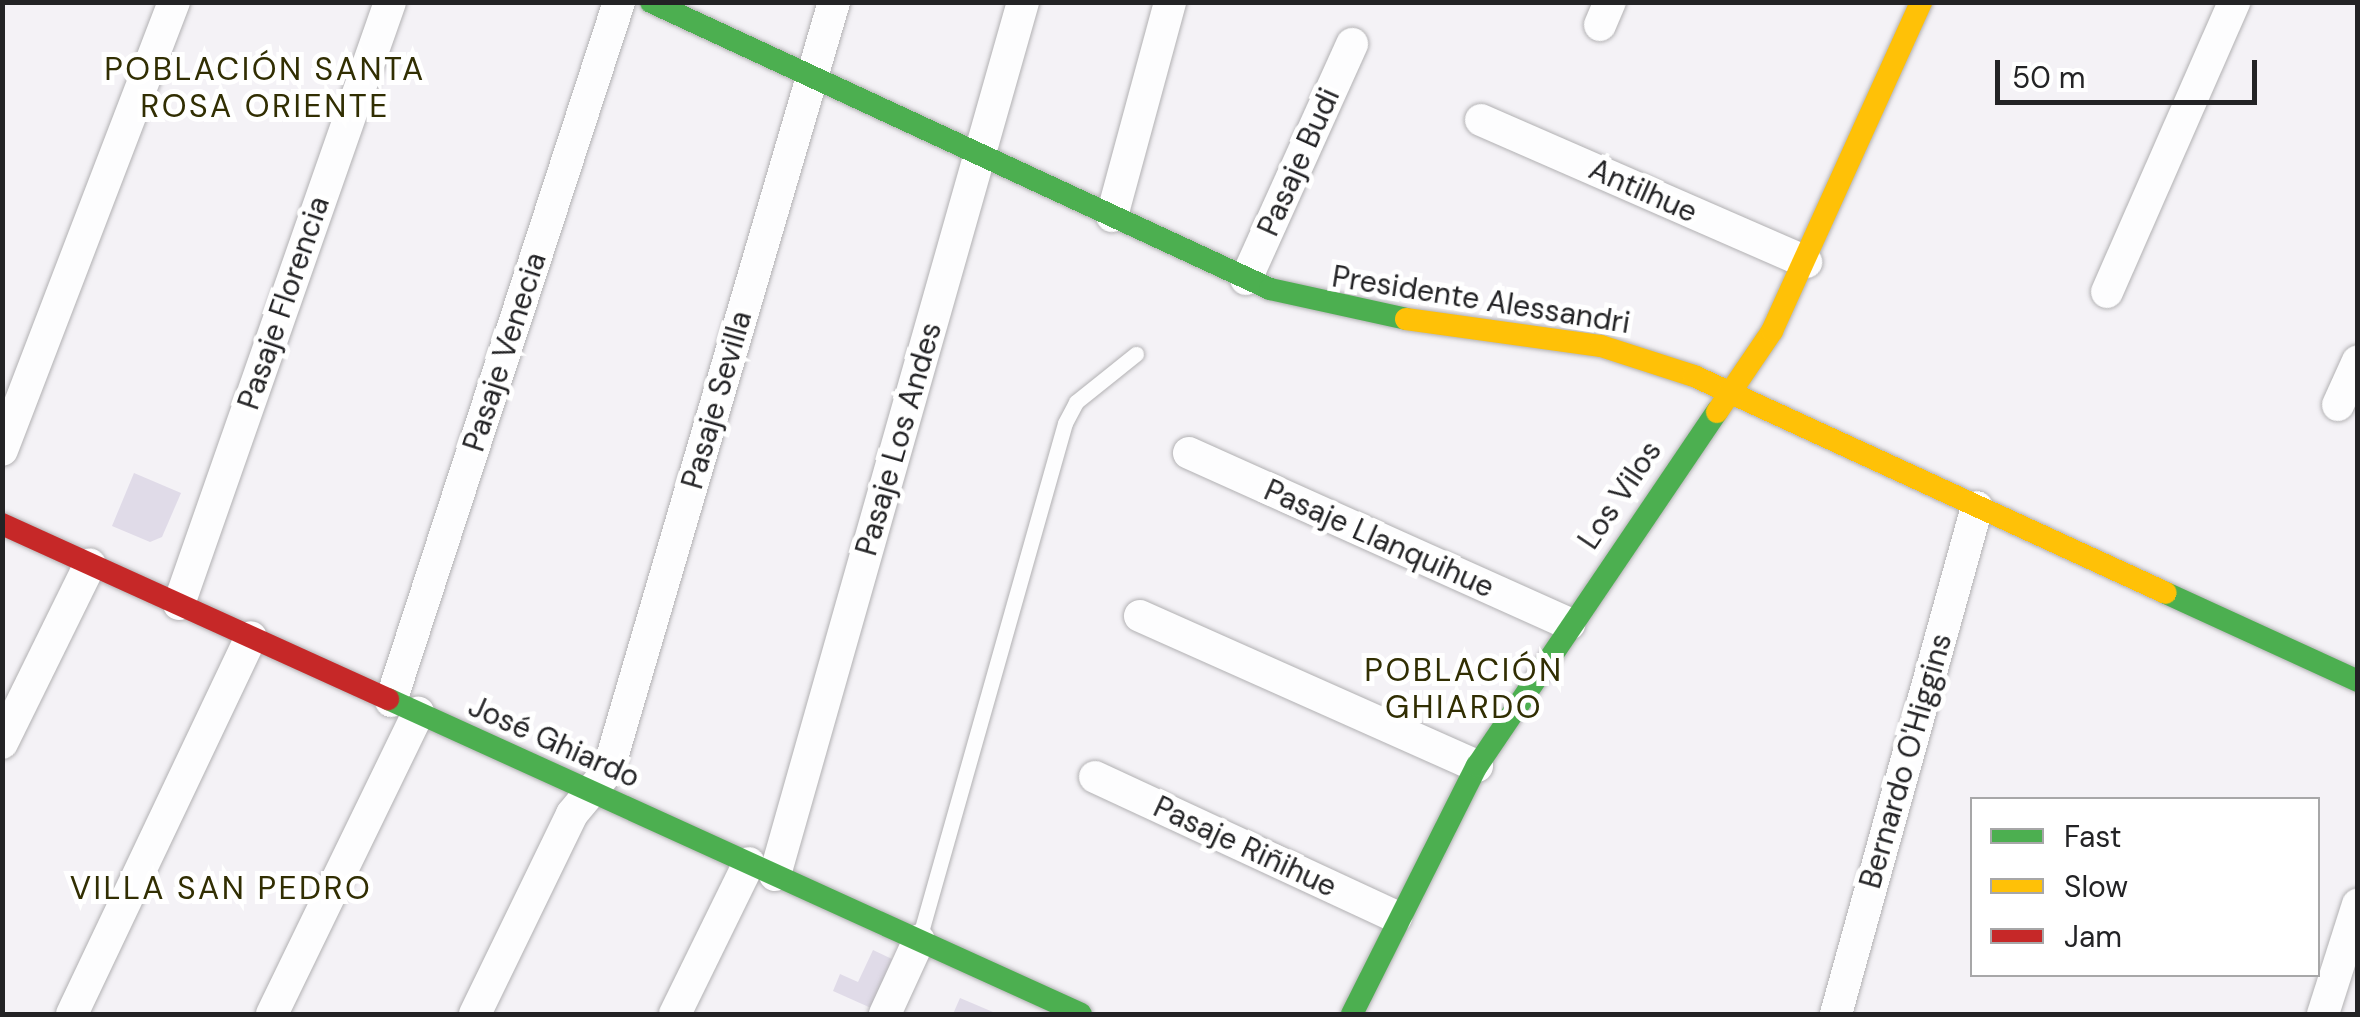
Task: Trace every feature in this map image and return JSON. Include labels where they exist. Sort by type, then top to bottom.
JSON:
[{"type":"street","points":[[2,450],[174,2]]},
{"type":"street","name":"Pasaje Florencia","points":[[179,604],[390,2]]},
{"type":"street","name":"Pasaje Venecia","points":[[272,1014],[405,707],[618,2]]},
{"type":"street","name":"Presidente Alessandri","points":[[651,2],[1246,279],[1356,312],[1601,346],[1730,392],[2358,681]]},
{"type":"street","name":"Pasaje Sevilla","points":[[475,1014],[572,814],[608,771],[834,2]]},
{"type":"street","name":"Pasaje Los Andes","points":[[675,1014],[762,869],[980,154],[1022,2]]},
{"type":"street","points":[[1112,216],[1170,2]]},
{"type":"street","name":"Los Vilos","points":[[1352,1014],[1396,917],[1478,766],[1569,624],[1772,332],[1921,2]]},
{"type":"street","points":[[2107,292],[2234,2]]},
{"type":"street","name":"Pasaje Budi","points":[[1246,279],[1352,44]]},
{"type":"street","name":"Antilhue","points":[[1481,120],[1806,262]]},
{"type":"street","points":[[2338,405],[2358,361]]},
{"type":"street","name":"Pasaje Llanquihue","points":[[1189,453],[1569,624]]},
{"type":"street","name":"Bernardo O'Higgins","points":[[1836,1014],[1977,508]]},
{"type":"street","name":"José Ghiardo","points":[[2,524],[1081,1014]]},
{"type":"street","points":[[2,743],[90,564]]},
{"type":"street","points":[[1140,616],[1478,766]]},
{"type":"street","points":[[72,1014],[251,637]]},
{"type":"street","name":"Pasaje Riñihue","points":[[1094,777],[1396,917]]},
{"type":"street","points":[[2324,1014],[2358,904]]},
{"type":"street","points":[[885,1014],[919,940]]},
{"type":"lane","points":[[919,940],[1064,423],[1076,402],[1136,354]]},
{"type":"building","points":[[134,473],[181,493],[162,537],[150,542],[112,526]]},
{"type":"building","points":[[873,950],[892,959],[871,1008],[833,991],[840,974],[858,982]]},
{"type":"building","points":[[960,998],[993,1012],[953,1014]]},
{"type":"traffic: fast","points":[[651,2],[1270,289],[1406,319]]},
{"type":"traffic: fast","points":[[1352,1014],[1477,766],[1717,412]]},
{"type":"traffic: fast","points":[[2166,593],[2358,681]]},
{"type":"traffic: fast","points":[[388,699],[1081,1014]]},
{"type":"traffic: slow","points":[[1717,412],[1772,331],[1921,2]]},
{"type":"traffic: slow","points":[[1406,319],[1601,346],[1694,376],[2166,593]]},
{"type":"traffic: jam","points":[[2,524],[388,699]]},
{"type":"district","name":"POBLACIÓN SANTA ROSA ORIENTE","points":[[265,88]]},
{"type":"district","name":"POBLACIÓN GHIARDO","points":[[1464,690]]},
{"type":"district","name":"VILLA SAN PEDRO","points":[[221,888]]}]
